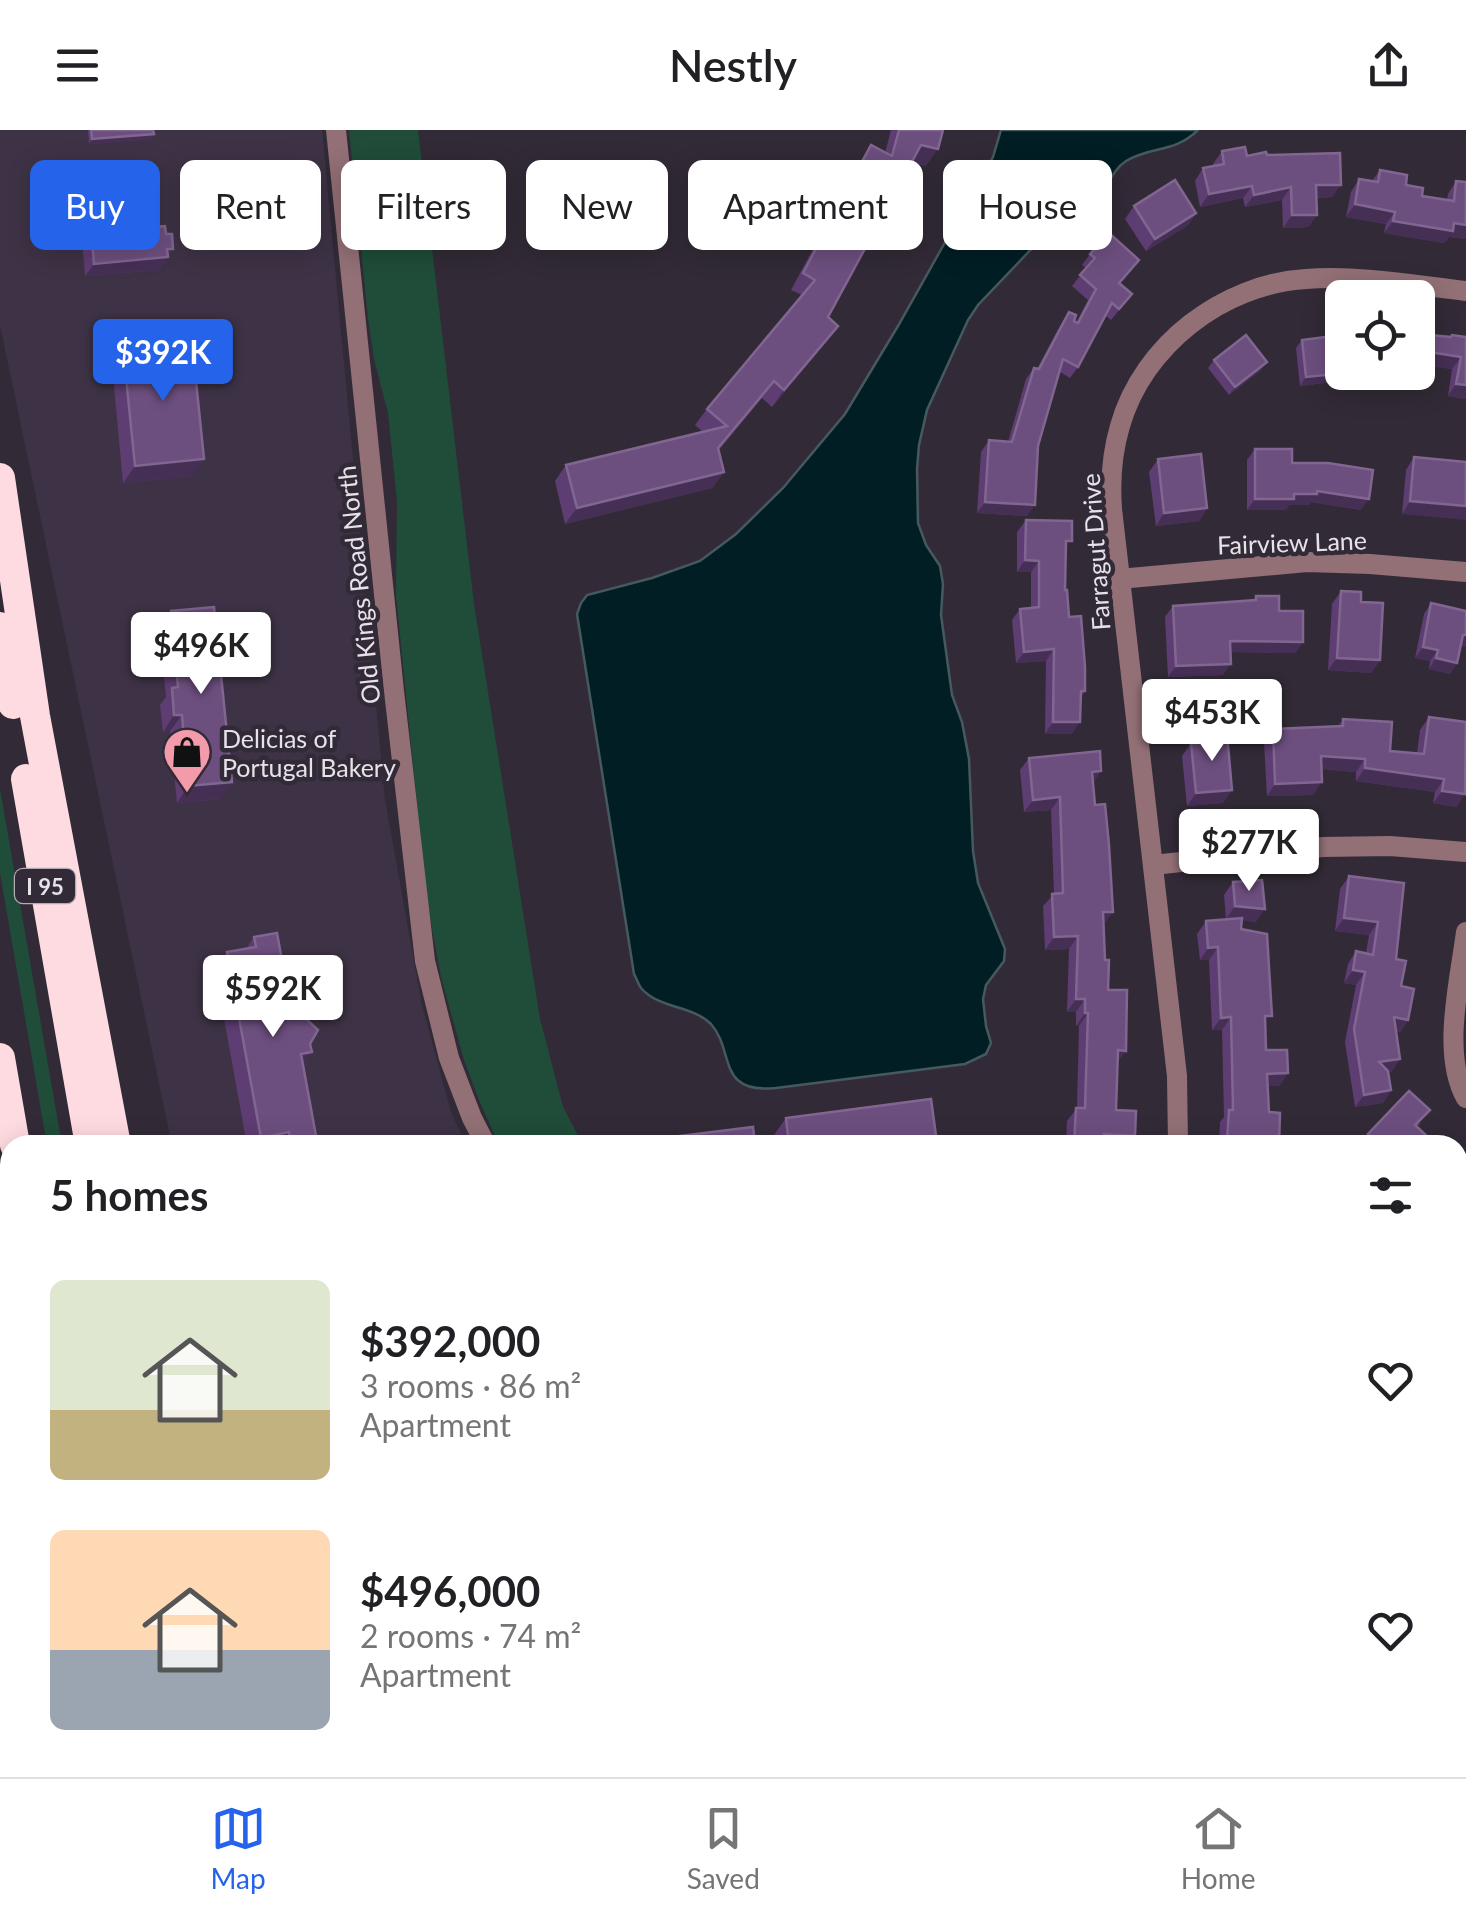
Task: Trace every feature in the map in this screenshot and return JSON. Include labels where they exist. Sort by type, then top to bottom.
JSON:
[{"type":"highway","points":[[0,478],[35,716],[114,1135]]},
{"type":"highway","name":"I 95","points":[[0,627],[88,1135]]},
{"type":"highway","points":[[0,1058],[13,1135]]},
{"type":"street","name":"Old Kings Road North","points":[[336,130],[425,961],[449,1058],[481,1135]]},
{"type":"street","name":"Farragut Drive","points":[[1178,1135],[1177,1076],[1111,492],[1120,426],[1150,366],[1184,329],[1244,292],[1304,278],[1355,279],[1466,291]]},
{"type":"street","name":"Fairview Lane","points":[[1119,579],[1307,562],[1466,572]]},
{"type":"street","points":[[1152,865],[1324,847],[1466,852]]},
{"type":"street","points":[[1466,932],[1454,1047],[1455,1071],[1466,1098]]},
{"type":"shaded area","points":[[0,130],[322,130],[385,800],[422,1006],[451,1112],[461,1135],[170,1135],[0,325]]},
{"type":"shaded area","points":[[1001,130],[1198,130],[1180,143],[1126,161],[1112,176],[1112,160],[991,160]]},
{"type":"shaded area","points":[[943,246],[943,250],[1030,250],[968,320],[927,410],[917,469],[918,523],[940,566],[941,615],[952,695],[969,759],[978,883],[1005,949],[1004,961],[986,985],[983,999],[991,1043],[986,1054],[965,1064],[757,1088],[735,1078],[711,1024],[695,1013],[648,995],[634,974],[577,614],[587,595],[700,561],[736,534],[783,488],[845,414]]},
{"type":"green space","points":[[349,130],[418,130],[422,160],[352,160]]},
{"type":"green space","points":[[361,250],[432,250],[474,604],[540,1019],[563,1107],[578,1135],[495,1135],[464,1060],[441,977],[424,874],[396,595],[397,501],[388,413],[374,359]]},
{"type":"green space","points":[[0,789],[60,1135],[45,1135],[0,873]]},
{"type":"building","points":[[91,130],[153,130],[154,134],[92,139]]},
{"type":"building","points":[[899,130],[943,130],[938,149],[921,145],[913,160],[863,160],[871,145],[892,156]]},
{"type":"building","points":[[1245,147],[1247,156],[1266,152],[1340,153],[1341,185],[1316,185],[1317,215],[1292,215],[1291,187],[1254,195],[1252,186],[1209,194],[1203,168],[1224,164],[1222,151]]},
{"type":"building","points":[[1380,170],[1407,175],[1406,185],[1423,188],[1422,196],[1454,201],[1456,181],[1466,182],[1466,225],[1454,223],[1453,231],[1393,221],[1395,212],[1355,204],[1359,179],[1378,182]]},
{"type":"building","points":[[1175,180],[1196,213],[1155,239],[1134,206]]},
{"type":"building","points":[[160,226],[165,226],[166,234],[172,234],[173,249],[167,249],[168,257],[94,264],[93,250],[160,250]]},
{"type":"building","points":[[1112,236],[1139,260],[1119,283],[1132,294],[1119,309],[1112,303],[1078,367],[1063,359],[1038,446],[1035,505],[985,502],[989,440],[1012,442],[1034,368],[1039,369],[1069,312],[1076,315],[1074,321],[1078,323],[1096,289],[1080,275],[1095,258],[1090,254],[1094,250],[1112,250]]},
{"type":"building","points":[[815,250],[864,250],[828,317],[838,326],[784,390],[774,381],[718,448],[724,472],[577,508],[566,465],[727,426],[707,409],[815,280],[803,273]]},
{"type":"building","points":[[1246,335],[1267,362],[1235,387],[1214,360]]},
{"type":"building","points":[[1435,336],[1466,337],[1466,385],[1456,384],[1461,357],[1435,353]]},
{"type":"building","points":[[1325,337],[1325,375],[1306,377],[1302,340]]},
{"type":"building","points":[[192,342],[204,459],[135,466],[123,348]]},
{"type":"building","points":[[1255,449],[1292,449],[1292,463],[1328,463],[1373,470],[1369,499],[1317,491],[1294,494],[1294,499],[1255,499]]},
{"type":"building","points":[[1201,454],[1207,508],[1164,513],[1158,459]]},
{"type":"building","points":[[1414,457],[1466,462],[1466,506],[1410,501]]},
{"type":"building","points":[[1026,520],[1072,521],[1072,541],[1066,541],[1065,590],[1069,617],[1081,616],[1085,691],[1081,691],[1080,722],[1053,722],[1054,649],[1024,652],[1020,609],[1039,607],[1039,561],[1025,560]]},
{"type":"building","points":[[1341,591],[1361,592],[1361,602],[1383,603],[1380,660],[1337,658]]},
{"type":"building","points":[[1256,596],[1279,596],[1279,611],[1303,611],[1303,642],[1230,641],[1231,664],[1176,666],[1173,606],[1256,600]]},
{"type":"building","points":[[1431,603],[1466,611],[1466,635],[1457,663],[1436,658],[1438,650],[1423,647]]},
{"type":"building","points":[[214,607],[232,782],[188,786],[182,715],[174,715],[172,688],[178,687],[171,611]]},
{"type":"building","points":[[1429,717],[1466,722],[1465,794],[1442,791],[1444,779],[1365,768],[1365,759],[1321,756],[1322,782],[1275,784],[1273,729],[1343,726],[1343,719],[1392,722],[1390,751],[1424,754]]},
{"type":"building","points":[[1227,734],[1232,790],[1196,793],[1191,743],[1199,743],[1199,737]]},
{"type":"building","points":[[1100,751],[1101,771],[1092,772],[1095,805],[1105,804],[1109,845],[1113,912],[1103,912],[1108,990],[1127,990],[1126,1051],[1118,1050],[1116,1110],[1136,1111],[1135,1135],[1075,1135],[1076,1108],[1085,1108],[1088,1013],[1085,999],[1076,999],[1078,936],[1054,937],[1052,894],[1063,893],[1060,797],[1033,800],[1029,758]]},
{"type":"building","points":[[1349,876],[1404,883],[1396,959],[1406,961],[1401,986],[1414,989],[1408,1020],[1394,1017],[1400,1059],[1379,1062],[1388,1071],[1391,1090],[1364,1095],[1354,1029],[1365,972],[1353,970],[1356,951],[1373,955],[1378,922],[1344,918]]},
{"type":"building","points":[[1262,880],[1265,909],[1235,906],[1233,882]]},
{"type":"building","points":[[1242,918],[1241,929],[1267,934],[1272,1016],[1265,1016],[1266,1050],[1287,1050],[1288,1073],[1267,1074],[1269,1112],[1280,1113],[1279,1135],[1227,1135],[1229,1110],[1233,1110],[1231,1017],[1221,1018],[1218,947],[1208,948],[1206,921]]},
{"type":"building","points":[[277,933],[292,1015],[305,1012],[306,1019],[318,1030],[310,1044],[312,1052],[301,1054],[316,1135],[260,1135],[227,952],[256,947],[254,937]]},
{"type":"building","points":[[1409,1091],[1430,1110],[1415,1125],[1426,1135],[1368,1134]]},
{"type":"building","points":[[931,1099],[936,1135],[788,1135],[786,1118]]},
{"type":"building","points":[[753,1127],[754,1135],[688,1135]]},
{"type":"place","name":"Delicias of Portugal Bakery","points":[[187,794]]}]
